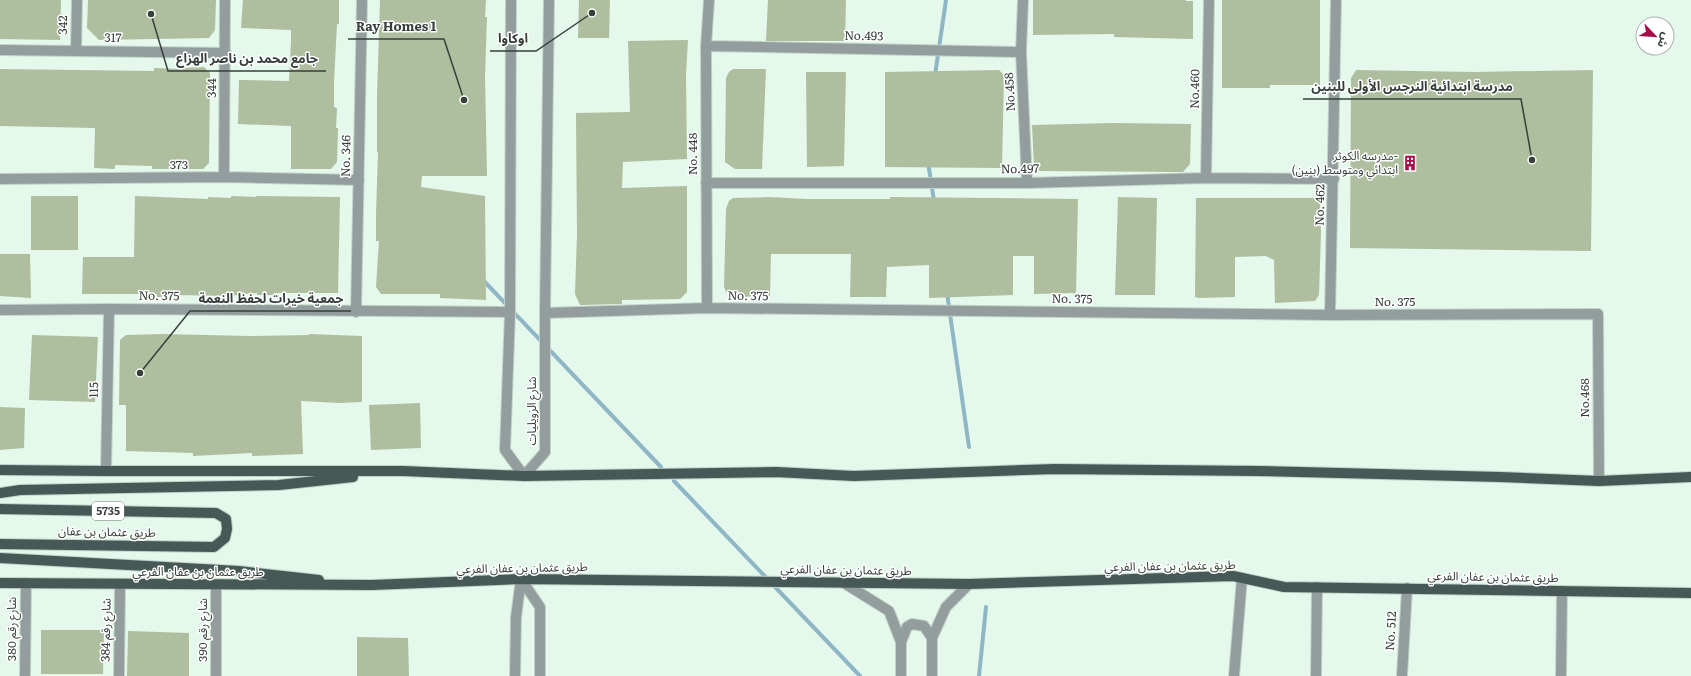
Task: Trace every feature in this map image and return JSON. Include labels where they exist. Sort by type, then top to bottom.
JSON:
[{"type":"main road","points":[[0,470],[403,471],[524,476],[776,472],[854,476],[1055,469],[1266,471],[1500,477],[1598,482],[1691,477]]},
{"type":"main road","points":[[0,493],[20,490],[279,485],[403,471]]},
{"type":"main road","name":"طريق عثمان بن عفان","points":[[0,509],[216,513],[226,519],[227,534],[220,543],[214,547],[0,544]]},
{"type":"main road","points":[[0,558],[239,572],[372,585]]},
{"type":"main road","name":"طريق عثمان بن عفان الفرعي","points":[[0,583],[372,585],[522,579],[969,584],[1233,576],[1284,587],[1691,593]]},
{"type":"street","name":"342","points":[[76,50],[77,0]]},
{"type":"street","name":"344","points":[[224,177],[226,53],[225,0]]},
{"type":"street","name":"No. 346","points":[[356,312],[362,0]]},
{"type":"street","name":"شارع الزويليات","points":[[511,0],[510,312],[505,450],[524,476],[545,452],[545,313],[549,0]]},
{"type":"street","name":"No. 448","points":[[707,308],[706,46],[709,0]]},
{"type":"street","name":"No.458","points":[[1023,0],[1021,52],[1027,183]]},
{"type":"street","name":"No.460","points":[[1206,178],[1209,0]]},
{"type":"street","name":"No. 462","points":[[1330,315],[1334,179],[1336,0]]},
{"type":"street","name":"No.493","points":[[706,46],[1021,52]]},
{"type":"street","name":"317","points":[[0,50],[226,53]]},
{"type":"street","name":"373","points":[[0,179],[224,177],[359,180]]},
{"type":"street","name":"No.497","points":[[706,183],[1027,183],[1206,178],[1334,179]]},
{"type":"street","name":"No. 375","points":[[545,313],[707,308],[1330,315],[1598,314]]},
{"type":"street","name":"No. 375","points":[[0,310],[109,309],[510,312]]},
{"type":"street","name":"115","points":[[106,471],[109,309]]},
{"type":"street","name":"No.468","points":[[1598,314],[1598,482]]},
{"type":"street","points":[[1234,676],[1242,578]]},
{"type":"street","points":[[515,676],[516,617],[522,579]]},
{"type":"street","points":[[522,579],[540,607],[540,676]]},
{"type":"street","name":"شارع رقم 380","points":[[25,676],[26,583]]},
{"type":"street","points":[[844,583],[889,611],[901,642]]},
{"type":"street","name":"شارع رقم 384","points":[[119,676],[120,584]]},
{"type":"street","points":[[932,676],[932,638],[946,607],[969,584]]},
{"type":"street","name":"شارع رقم 390","points":[[216,585],[216,676]]},
{"type":"street","points":[[1316,676],[1317,587]]},
{"type":"street","name":"No. 512","points":[[1402,676],[1407,588]]},
{"type":"street","points":[[1561,676],[1562,591]]},
{"type":"street","points":[[900,676],[901,642],[907,628],[912,624],[924,626],[932,638]]},
{"type":"building","points":[[0,0],[61,0],[60,40],[0,39]]},
{"type":"building","points":[[88,0],[216,0],[215,30],[209,38],[99,40],[87,28]]},
{"type":"building","points":[[243,0],[339,0],[339,24],[337,24],[334,82],[334,107],[337,108],[336,128],[338,128],[337,162],[331,169],[291,169],[291,126],[238,124],[239,80],[289,81],[291,42],[291,30],[241,28]]},
{"type":"building","points":[[380,0],[486,0],[485,17],[487,17],[485,76],[487,176],[422,176],[421,187],[485,196],[486,300],[440,298],[440,294],[381,294],[376,287],[379,241],[376,241],[376,214],[378,152],[377,95]]},
{"type":"building","points":[[579,0],[610,0],[609,38],[578,38]]},
{"type":"building","points":[[768,0],[846,0],[845,41],[766,41]]},
{"type":"building","points":[[1033,0],[1193,1],[1193,39],[1114,37],[1114,34],[1033,35]]},
{"type":"building","points":[[1222,0],[1320,0],[1320,85],[1270,85],[1270,88],[1222,88]]},
{"type":"building","points":[[688,40],[686,75],[687,159],[623,162],[622,188],[687,186],[687,292],[680,299],[622,300],[622,304],[580,305],[575,294],[577,234],[576,113],[630,112],[628,41]]},
{"type":"building","points":[[204,67],[210,73],[209,163],[203,169],[152,169],[152,166],[115,165],[115,169],[94,168],[95,128],[0,126],[0,69],[154,71],[154,68],[181,69]]},
{"type":"building","points":[[733,69],[766,69],[762,169],[735,169],[725,162],[726,78],[729,72]]},
{"type":"building","points":[[999,70],[1004,75],[1002,168],[885,167],[885,72]]},
{"type":"building","points":[[1356,70],[1473,72],[1593,70],[1591,251],[1350,248],[1351,78]]},
{"type":"building","points":[[806,72],[846,72],[844,166],[807,167]]},
{"type":"building","points":[[1113,123],[1191,124],[1190,164],[1183,172],[1040,171],[1034,167],[1032,125]]},
{"type":"building","points":[[31,196],[78,196],[78,250],[31,250]]},
{"type":"building","points":[[135,196],[208,199],[208,197],[231,198],[231,196],[340,197],[338,293],[274,293],[274,295],[257,295],[257,293],[229,296],[175,295],[175,297],[157,297],[157,294],[82,294],[83,257],[134,257]]},
{"type":"building","points":[[769,197],[807,199],[890,199],[890,197],[1078,199],[1076,293],[1034,294],[1034,256],[1013,256],[1013,295],[929,298],[929,265],[887,267],[886,297],[850,297],[851,254],[771,254],[770,296],[732,297],[726,292],[724,287],[726,209],[729,201],[733,198]]},
{"type":"building","points":[[1118,197],[1157,198],[1155,295],[1115,295]]},
{"type":"building","points":[[1196,198],[1314,198],[1320,204],[1321,232],[1319,295],[1315,301],[1275,303],[1274,260],[1266,256],[1235,257],[1235,297],[1195,297]]},
{"type":"building","points":[[0,254],[30,254],[31,298],[0,296]]},
{"type":"building","points":[[162,334],[249,336],[309,334],[362,336],[362,402],[339,403],[301,401],[303,454],[252,456],[252,453],[193,456],[193,453],[126,451],[126,405],[119,405],[120,340],[126,335]]},
{"type":"building","points":[[32,335],[98,337],[95,402],[29,400]]},
{"type":"building","points":[[420,403],[421,448],[371,450],[369,405]]},
{"type":"building","points":[[0,407],[25,408],[24,448],[0,450]]},
{"type":"building","points":[[41,630],[104,630],[103,674],[41,674]]},
{"type":"building","points":[[128,631],[189,633],[189,676],[127,676]]},
{"type":"building","points":[[357,637],[408,638],[409,676],[357,676]]},
{"type":"waterway","points":[[935,75],[946,0]]},
{"type":"waterway","points":[[928,162],[934,201]]},
{"type":"waterway","points":[[482,279],[661,467]]},
{"type":"waterway","points":[[947,293],[969,447]]},
{"type":"waterway","points":[[674,481],[860,676]]},
{"type":"waterway","points":[[979,676],[986,607]]},
{"type":"place","name":"اوكاوا","points":[[592,13]]},
{"type":"place","name":"جامع محمد بن ناصر الهزاع","points":[[151,14]]},
{"type":"place","name":"Ray Homes 1","points":[[464,100]]},
{"type":"place","name":"مدرسة ابتدائية النرجس الأولى للبنين","points":[[1532,160]]},
{"type":"place","name":"مدرسه الكوثر- ابتدائي ومتوسط (بنين)","points":[[1410,163]]},
{"type":"place","name":"جمعية خيرات لحفظ النعمة","points":[[140,373]]}]
